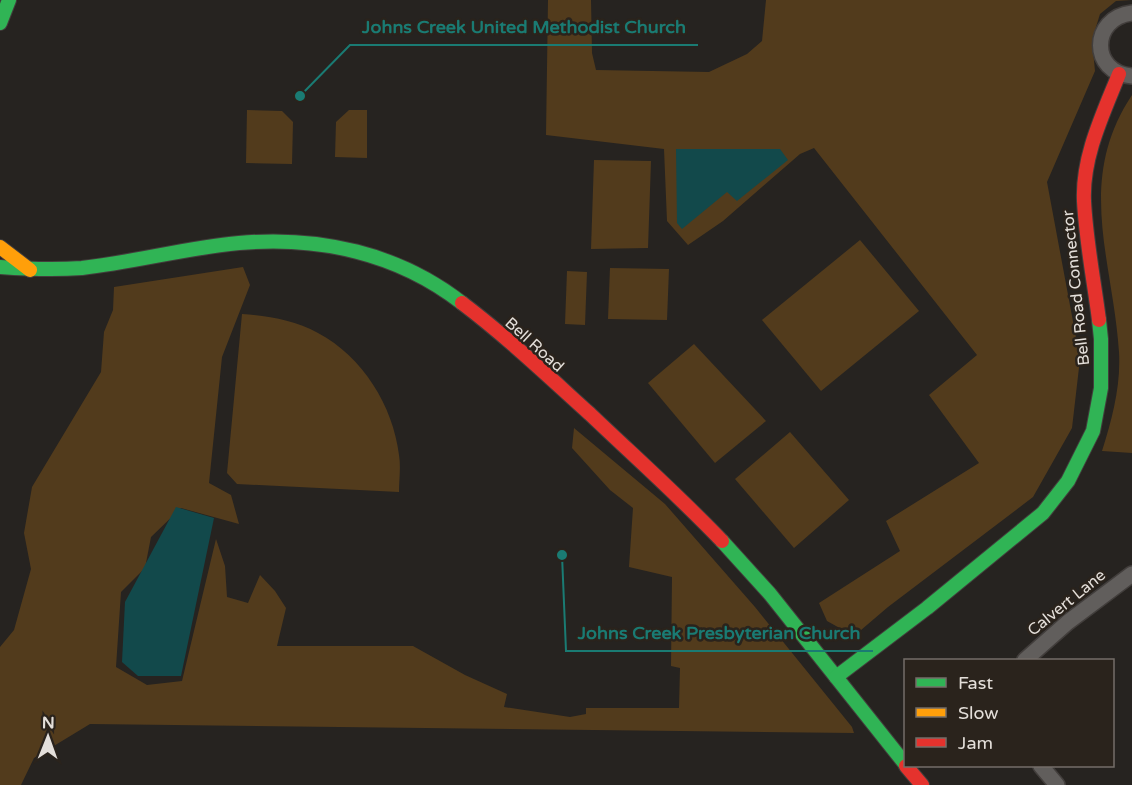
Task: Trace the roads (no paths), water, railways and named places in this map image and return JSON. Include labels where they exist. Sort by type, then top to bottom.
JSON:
[{"type":"main road","points":[[0,23],[9,0]]},
{"type":"main road","name":"Bell Road Connector","points":[[836,677],[927,608],[1043,513],[1068,482],[1093,431],[1101,388],[1101,339],[1084,200],[1096,129],[1126,75]]},
{"type":"main road","name":"Bell Road","points":[[0,267],[30,270],[93,267],[239,243],[290,240],[344,247],[399,265],[422,276],[461,301],[510,342],[683,500],[759,581],[904,762]]},
{"type":"main road","points":[[0,247],[30,270]]},
{"type":"main road","name":"Bell Road","points":[[908,767],[922,785]]},
{"type":"street","name":"Bell Road Connector","points":[[1126,75],[1105,61],[1101,54],[1100,39],[1103,31],[1115,17],[1132,13]]},
{"type":"street","name":"Calvert Lane","points":[[1026,659],[1068,622],[1132,574]]},
{"type":"street","points":[[1043,767],[1057,785]]},
{"type":"water","points":[[676,149],[780,149],[788,160],[737,201],[727,192],[682,229],[677,223]]},
{"type":"water","points":[[176,507],[214,518],[181,676],[138,676],[122,662],[125,602]]},
{"type":"place","name":"Johns Creek United Methodist Church","points":[[300,96]]},
{"type":"place","name":"Johns Creek Presbyterian Church","points":[[562,555]]}]
